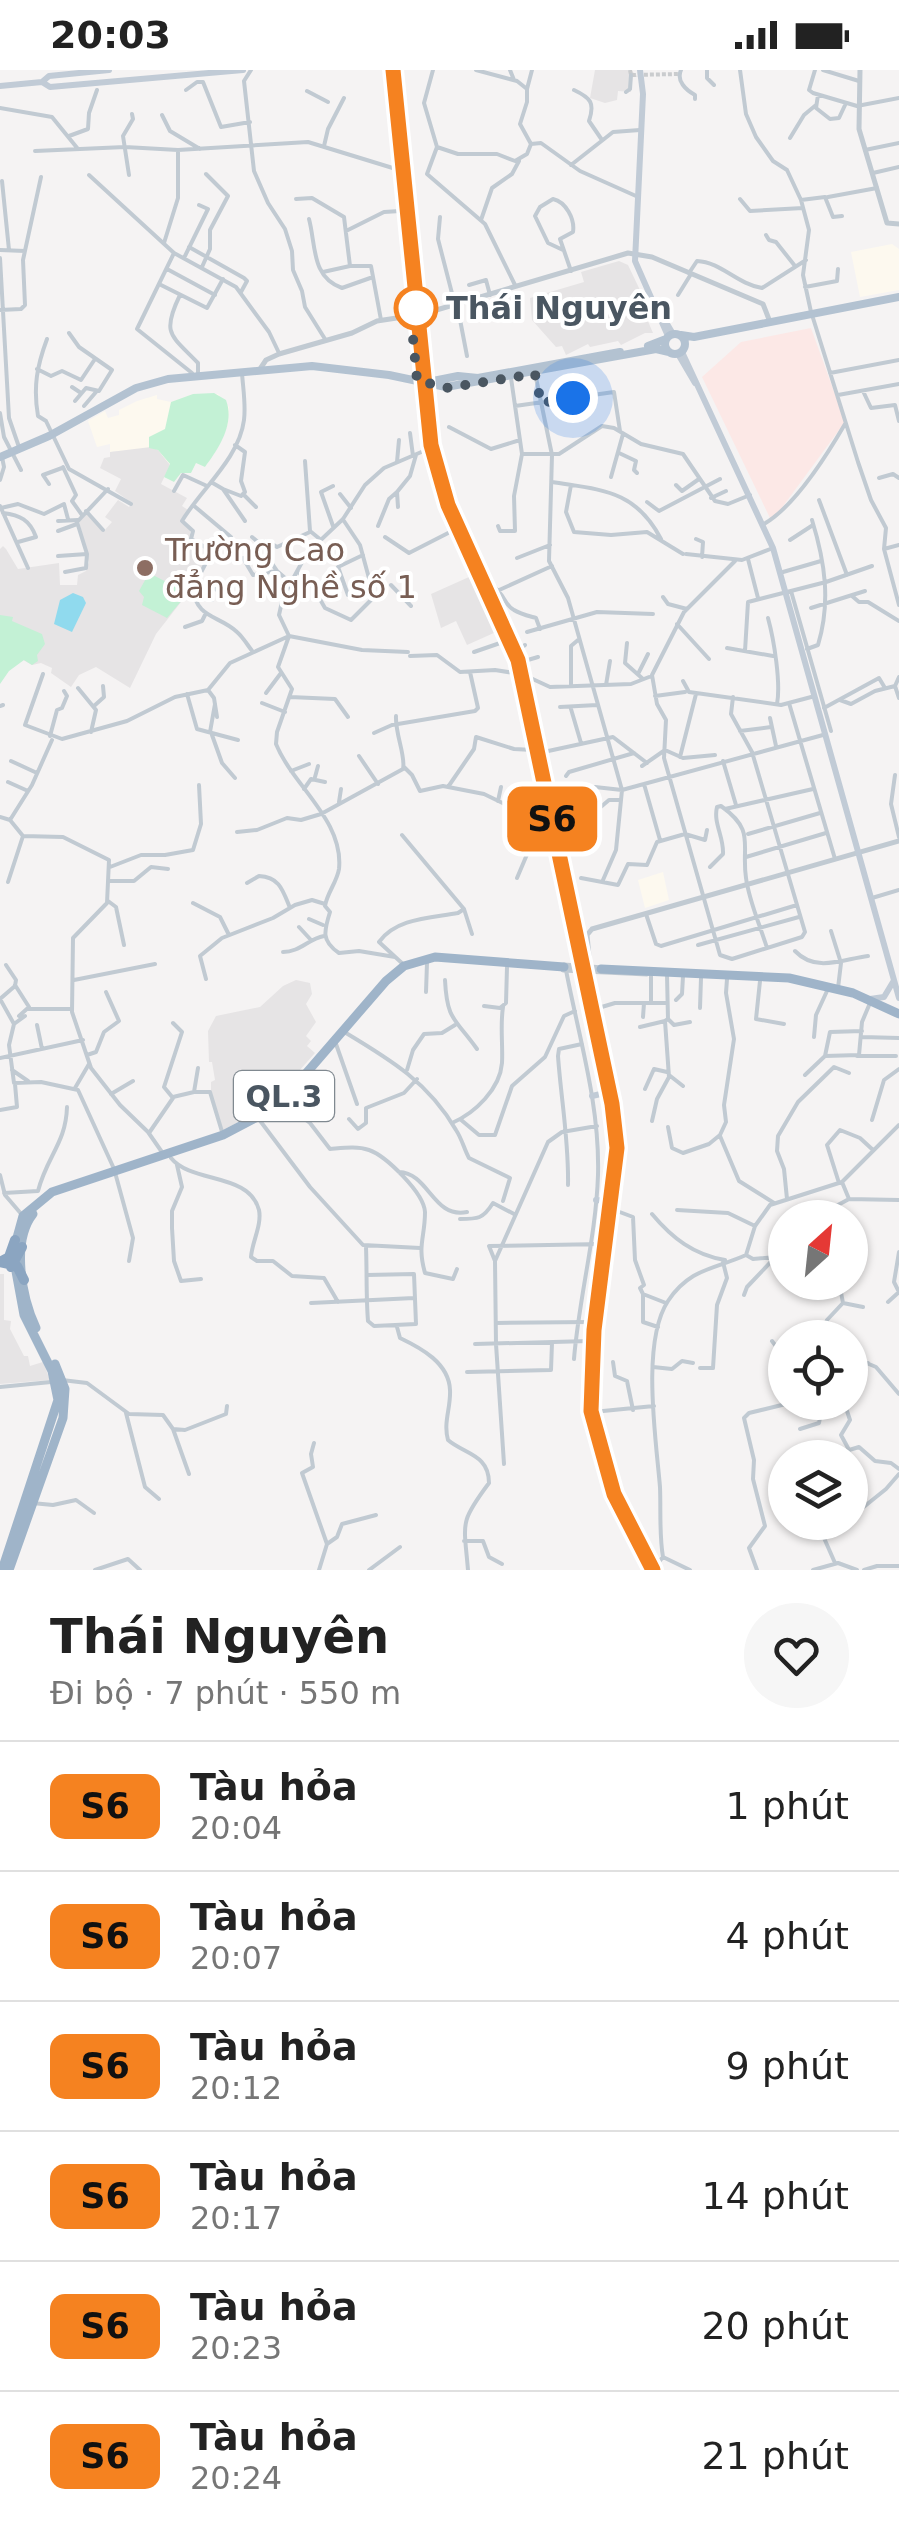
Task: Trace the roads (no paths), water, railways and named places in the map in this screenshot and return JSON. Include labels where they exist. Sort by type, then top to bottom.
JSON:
[{"type":"highway","name":"QL.3","points":[[170,1159],[265,1113],[280,1101],[406,968],[435,957],[513,965]]},
{"type":"highway","name":"QL.3","points":[[406,968],[427,963],[565,968]]},
{"type":"highway","points":[[596,970],[790,978],[833,987],[899,1014]]},
{"type":"highway","points":[[648,973],[812,982]]},
{"type":"highway","name":"QL.3","points":[[26,1218],[57,1194],[170,1159],[261,1122],[284,1104],[344,1031]]},
{"type":"highway","points":[[20,1280],[15,1264],[26,1218]]},
{"type":"highway","points":[[0,1265],[18,1244]]},
{"type":"highway","points":[[6,1570],[64,1408],[59,1380],[24,1315],[18,1244]]},
{"type":"highway","points":[[0,1265],[15,1264]]},
{"type":"highway","points":[[0,1265],[20,1280]]},
{"type":"highway","points":[[6,1570],[55,1428]]},
{"type":"main road","points":[[0,86],[109,70]]},
{"type":"main road","points":[[42,82],[50,87],[243,70]]},
{"type":"main road","points":[[640,70],[634,252],[638,268],[773,548],[822,709],[899,998]]},
{"type":"main road","points":[[8,454],[136,388],[168,379],[319,367],[454,387],[535,374],[655,345],[672,336],[694,337],[899,299]]},
{"type":"main road","points":[[427,382],[458,376],[478,378],[656,349],[678,351],[770,322],[812,316]]},
{"type":"main road","points":[[672,336],[678,351]]},
{"type":"main road","points":[[579,968],[605,1094],[611,1145],[608,1201],[590,1322],[586,1387],[591,1436],[607,1489],[649,1570]]},
{"type":"main road","points":[[869,1001],[884,997],[892,988],[893,976]]},
{"type":"main road","points":[[572,999],[584,996]]},
{"type":"main road","points":[[592,1096],[605,1094]]},
{"type":"main road","points":[[596,1200],[608,1201]]},
{"type":"street","points":[[251,70],[244,81],[254,172],[286,229],[292,270],[305,308],[325,339]]},
{"type":"street","points":[[385,70],[411,317],[444,480],[490,584],[510,608],[536,618],[540,628]]},
{"type":"street","points":[[433,70],[424,104],[436,147],[426,174],[482,220],[516,287]]},
{"type":"street","points":[[476,70],[514,80],[527,89]]},
{"type":"street","points":[[510,70],[514,80]]},
{"type":"street","points":[[482,220],[492,188],[512,174],[527,154],[530,144],[520,124],[528,102],[532,70]]},
{"type":"street","points":[[707,70],[707,78],[714,85]]},
{"type":"street","points":[[740,70],[746,114],[756,137],[772,162],[788,170],[810,230],[805,287],[871,500],[886,528],[884,549],[899,605]]},
{"type":"street","points":[[815,70],[810,90],[818,95],[857,106],[899,98]]},
{"type":"street","points":[[823,70],[859,81]]},
{"type":"street","points":[[860,70],[857,106],[865,150],[889,226],[899,224]]},
{"type":"street","points":[[680,72],[684,88],[695,99]]},
{"type":"street","points":[[626,92],[631,75]]},
{"type":"street","points":[[186,90],[204,82],[222,128],[250,122]]},
{"type":"street","points":[[69,136],[88,129],[89,111],[97,90]]},
{"type":"street","points":[[574,90],[591,102],[594,108],[589,120],[602,140]]},
{"type":"street","points":[[307,91],[328,102]]},
{"type":"street","points":[[790,138],[804,115],[816,105],[818,95]]},
{"type":"street","points":[[324,146],[344,98]]},
{"type":"street","points":[[816,105],[823,116],[834,120],[842,114],[846,103]]},
{"type":"street","points":[[0,108],[52,117],[78,149]]},
{"type":"street","points":[[129,175],[123,133],[132,114]]},
{"type":"street","points":[[162,115],[170,131],[200,149]]},
{"type":"street","points":[[571,165],[617,131],[640,130]]},
{"type":"street","points":[[35,151],[126,147],[178,150],[308,142],[396,169]]},
{"type":"street","points":[[865,150],[899,143]]},
{"type":"street","points":[[530,144],[544,144],[571,165],[636,196]]},
{"type":"street","points":[[436,147],[458,154],[497,154],[518,161]]},
{"type":"street","points":[[164,243],[178,198],[178,150]]},
{"type":"street","points":[[873,173],[899,167]]},
{"type":"street","points":[[9,173],[1,182],[9,250]]},
{"type":"street","points":[[202,267],[210,230],[228,196],[206,174]]},
{"type":"street","points":[[89,175],[174,253],[241,292],[270,332],[279,354]]},
{"type":"street","points":[[1,310],[25,306],[23,260],[41,176]]},
{"type":"street","points":[[801,200],[877,188]]},
{"type":"street","points":[[296,200],[308,197],[345,219],[350,266]]},
{"type":"street","points":[[825,197],[833,217],[842,216]]},
{"type":"street","points":[[563,250],[548,243],[535,216],[540,206],[553,198],[562,203],[573,221],[572,233],[560,239],[571,270]]},
{"type":"street","points":[[740,200],[750,210],[803,208]]},
{"type":"street","points":[[184,258],[208,209],[198,205]]},
{"type":"street","points":[[346,231],[384,212],[400,211]]},
{"type":"street","points":[[440,217],[438,239],[466,356]]},
{"type":"street","points":[[308,219],[312,252],[334,285],[342,288],[374,277]]},
{"type":"street","points":[[766,235],[795,266]]},
{"type":"street","points":[[190,248],[246,280],[241,292]]},
{"type":"street","points":[[0,250],[26,251]]},
{"type":"street","points":[[258,371],[266,360],[279,354],[352,333],[381,320],[411,317],[634,252],[764,305],[770,322]]},
{"type":"street","points":[[174,253],[137,329],[196,376],[200,366],[173,342],[170,330],[169,320],[180,295]]},
{"type":"street","points":[[0,258],[3,383],[9,418],[8,454],[0,480]]},
{"type":"street","points":[[678,295],[697,261],[705,261],[740,282],[762,288],[806,260]]},
{"type":"street","points":[[323,272],[369,265],[381,320]]},
{"type":"street","points":[[805,287],[837,281],[838,269]]},
{"type":"street","points":[[166,270],[215,294]]},
{"type":"street","points":[[160,284],[207,308],[223,279]]},
{"type":"street","points":[[469,285],[486,280],[490,294]]},
{"type":"street","points":[[69,333],[79,347],[112,370],[84,406]]},
{"type":"street","points":[[47,339],[34,393],[38,416],[46,421],[76,495],[72,502],[81,518],[86,554],[84,570],[66,572]]},
{"type":"street","points":[[37,369],[51,376],[62,371],[80,380],[95,359]]},
{"type":"street","points":[[830,374],[899,360]]},
{"type":"street","points":[[242,373],[242,430],[182,521],[192,529],[191,539],[212,551],[193,588],[195,600],[205,616],[236,630],[252,652]]},
{"type":"street","points":[[535,374],[552,455],[552,566],[568,598],[622,790],[618,840],[602,880]]},
{"type":"street","points":[[498,526],[500,531],[515,531],[514,496],[522,454],[510,378]]},
{"type":"street","points":[[427,382],[426,450],[437,490],[506,641],[516,674],[536,752],[579,968]]},
{"type":"street","points":[[838,395],[899,384]]},
{"type":"street","points":[[72,387],[81,393]]},
{"type":"street","points":[[75,401],[88,388],[96,392]]},
{"type":"street","points":[[863,391],[871,408],[896,405],[899,421]]},
{"type":"street","points":[[515,406],[614,392],[621,432],[611,477]]},
{"type":"street","points":[[0,414],[8,454],[21,470]]},
{"type":"street","points":[[764,524],[788,504],[846,422]]},
{"type":"street","points":[[449,427],[490,449],[520,440]]},
{"type":"street","points":[[522,454],[552,455],[599,427],[621,432],[641,444],[683,454],[711,498],[726,504],[750,494]]},
{"type":"street","points":[[378,526],[389,499],[410,476],[415,456],[409,444],[410,434]]},
{"type":"street","points":[[398,462],[399,440]]},
{"type":"street","points":[[235,445],[245,452],[241,480],[244,495]]},
{"type":"street","points":[[324,904],[339,870],[335,841],[278,749],[276,738],[291,685],[280,673],[278,664],[289,636],[279,614],[307,553],[343,519],[365,485],[384,468],[426,450]]},
{"type":"street","points":[[618,453],[636,461],[637,473]]},
{"type":"street","points":[[305,461],[310,532],[321,540]]},
{"type":"street","points":[[49,484],[43,475],[65,467],[131,504]]},
{"type":"street","points":[[879,478],[893,474],[899,478]]},
{"type":"street","points":[[174,491],[183,475],[244,495],[256,507]]},
{"type":"street","points":[[676,485],[682,490],[700,479]]},
{"type":"street","points":[[647,502],[659,511],[720,480]]},
{"type":"street","points":[[552,482],[626,498],[661,539]]},
{"type":"street","points":[[571,485],[566,512],[574,532],[611,535],[640,531],[685,554],[735,561],[773,548]]},
{"type":"street","points":[[333,486],[321,492],[334,527]]},
{"type":"street","points":[[58,531],[81,518],[108,489]]},
{"type":"street","points":[[224,490],[245,521]]},
{"type":"street","points":[[711,498],[726,491]]},
{"type":"street","points":[[396,492],[398,507]]},
{"type":"street","points":[[340,494],[351,508]]},
{"type":"street","points":[[819,500],[847,575]]},
{"type":"street","points":[[1,509],[18,504],[44,514],[64,504],[68,519]]},
{"type":"street","points":[[193,506],[232,537]]},
{"type":"street","points":[[1,509],[28,568]]},
{"type":"street","points":[[1,509],[22,518],[33,529],[36,537],[18,542]]},
{"type":"street","points":[[58,520],[81,518],[103,530]]},
{"type":"street","points":[[298,572],[310,582],[325,608],[353,620],[373,596],[364,555],[343,519]]},
{"type":"street","points":[[790,540],[812,522],[828,603],[818,645],[805,650],[822,709],[879,678],[885,688]]},
{"type":"street","points":[[385,537],[409,553],[454,530]]},
{"type":"street","points":[[252,537],[277,547],[310,532]]},
{"type":"street","points":[[696,539],[703,542],[702,557]]},
{"type":"street","points":[[819,545],[833,541]]},
{"type":"street","points":[[517,558],[550,545]]},
{"type":"street","points":[[884,549],[899,545]]},
{"type":"street","points":[[58,556],[86,554]]},
{"type":"street","points":[[266,555],[291,583]]},
{"type":"street","points":[[348,594],[338,567],[364,555]]},
{"type":"street","points":[[243,558],[253,575],[277,571]]},
{"type":"street","points":[[748,559],[758,598]]},
{"type":"street","points":[[525,646],[518,650],[524,675],[546,687],[644,680],[652,675],[686,608],[735,561]]},
{"type":"street","points":[[781,573],[822,562]]},
{"type":"street","points":[[497,590],[552,566]]},
{"type":"street","points":[[745,652],[747,602],[872,566]]},
{"type":"street","points":[[892,578],[899,577]]},
{"type":"street","points":[[197,580],[217,590]]},
{"type":"street","points":[[392,585],[411,606]]},
{"type":"street","points":[[193,588],[212,600]]},
{"type":"street","points":[[811,608],[865,591]]},
{"type":"street","points":[[851,595],[899,621]]},
{"type":"street","points":[[663,598],[668,604],[686,608]]},
{"type":"street","points":[[527,632],[597,612],[654,614]]},
{"type":"street","points":[[185,628],[205,616]]},
{"type":"street","points":[[768,618],[780,680],[778,704]]},
{"type":"street","points":[[677,624],[709,658]]},
{"type":"street","points":[[43,674],[25,725],[51,737],[91,732],[127,721],[186,694],[208,690],[230,664],[289,636],[362,650],[436,655],[458,672],[495,670],[516,674]]},
{"type":"street","points":[[746,638],[730,649],[773,656]]},
{"type":"street","points":[[571,686],[571,646],[578,640]]},
{"type":"street","points":[[474,652],[506,641]]},
{"type":"street","points":[[626,643],[624,662],[644,680]]},
{"type":"street","points":[[638,674],[648,654]]},
{"type":"street","points":[[521,662],[538,657]]},
{"type":"street","points":[[606,685],[610,661]]},
{"type":"street","points":[[374,733],[395,725],[476,711],[470,672]]},
{"type":"street","points":[[266,692],[280,673]]},
{"type":"street","points":[[652,675],[666,720],[664,758],[684,834],[720,954],[728,959],[804,936],[752,752],[730,714],[733,697]]},
{"type":"street","points":[[899,677],[895,686],[899,698]]},
{"type":"street","points":[[683,681],[688,692]]},
{"type":"street","points":[[94,706],[104,697],[104,686]]},
{"type":"street","points":[[840,700],[851,704],[895,686]]},
{"type":"street","points":[[78,688],[94,706],[96,716],[91,732]]},
{"type":"street","points":[[208,690],[217,717]]},
{"type":"street","points":[[10,820],[37,773],[57,710],[66,699],[64,692]]},
{"type":"street","points":[[656,696],[688,692],[778,704],[815,696]]},
{"type":"street","points":[[680,757],[696,693]]},
{"type":"street","points":[[186,694],[195,726],[211,735],[238,740]]},
{"type":"street","points":[[290,698],[335,699],[348,717]]},
{"type":"street","points":[[262,703],[285,712]]},
{"type":"street","points":[[789,703],[835,859]]},
{"type":"street","points":[[215,704],[211,735],[221,762],[235,778]]},
{"type":"street","points":[[560,707],[597,705]]},
{"type":"street","points":[[571,709],[582,744]]},
{"type":"street","points":[[396,716],[404,767],[418,790],[448,787],[480,792],[519,812],[544,807]]},
{"type":"street","points":[[770,718],[776,746]]},
{"type":"street","points":[[740,731],[770,727]]},
{"type":"street","points":[[554,855],[565,852],[551,805],[601,786],[622,790],[828,733]]},
{"type":"street","points":[[448,787],[474,749],[476,737],[514,750],[536,752],[615,738],[644,765],[665,750]]},
{"type":"street","points":[[665,750],[680,757],[715,755]]},
{"type":"street","points":[[566,776],[634,752]]},
{"type":"street","points":[[358,756],[378,784]]},
{"type":"street","points":[[11,761],[37,773]]},
{"type":"street","points":[[723,761],[736,806]]},
{"type":"street","points":[[291,771],[308,764]]},
{"type":"street","points":[[304,790],[316,777],[318,766]]},
{"type":"street","points":[[237,832],[257,830],[287,818],[301,820],[321,814],[404,767]]},
{"type":"street","points":[[574,1358],[596,1200],[597,1126],[565,968],[596,970],[589,930],[899,839],[890,796],[895,775]]},
{"type":"street","points":[[316,777],[325,782]]},
{"type":"street","points":[[8,782],[28,791]]},
{"type":"street","points":[[644,784],[660,840]]},
{"type":"street","points":[[110,867],[141,855],[193,850],[202,824],[199,785]]},
{"type":"street","points":[[498,801],[501,787]]},
{"type":"street","points":[[508,806],[516,787]]},
{"type":"street","points":[[710,867],[722,856],[723,837],[714,818],[717,807],[725,809],[813,788]]},
{"type":"street","points":[[339,802],[341,789]]},
{"type":"street","points":[[575,798],[596,812],[609,800],[619,800]]},
{"type":"street","points":[[725,809],[746,835],[748,885],[766,948]]},
{"type":"street","points":[[517,878],[531,845],[529,810]]},
{"type":"street","points":[[746,835],[820,814]]},
{"type":"street","points":[[0,817],[10,820],[23,836],[63,837],[107,858],[108,901],[73,938],[71,1010],[89,1064],[170,1159],[182,1187],[172,1215],[176,1268],[184,1282],[200,1279]]},
{"type":"street","points":[[581,878],[621,884],[628,864],[647,865],[654,844],[660,840],[684,834],[705,840],[707,830]]},
{"type":"street","points":[[746,857],[826,833]]},
{"type":"street","points":[[402,835],[446,883],[470,919],[472,934]]},
{"type":"street","points":[[8,882],[23,836]]},
{"type":"street","points":[[110,881],[134,880],[151,867],[168,870]]},
{"type":"street","points":[[248,883],[259,876],[274,879],[290,908]]},
{"type":"street","points":[[872,898],[899,890]]},
{"type":"street","points":[[206,979],[200,956],[230,934],[308,900],[324,904],[330,912],[324,936],[339,953],[359,950],[395,957]]},
{"type":"street","points":[[108,901],[116,906],[124,945]]},
{"type":"street","points":[[193,903],[220,917],[230,934]]},
{"type":"street","points":[[646,914],[657,945],[796,905]]},
{"type":"street","points":[[406,968],[380,942],[391,929],[464,909]]},
{"type":"street","points":[[698,945],[800,916]]},
{"type":"street","points":[[309,919],[325,926]]},
{"type":"street","points":[[299,927],[310,940]]},
{"type":"street","points":[[814,1037],[816,1015],[833,987],[841,963],[831,930]]},
{"type":"street","points":[[283,952],[324,936]]},
{"type":"street","points":[[795,951],[814,963],[841,963],[868,956]]},
{"type":"street","points":[[426,992],[427,963]]},
{"type":"street","points":[[74,980],[156,964]]},
{"type":"street","points":[[6,965],[28,1009]]},
{"type":"street","points":[[452,1122],[479,1106],[502,1066],[502,1007],[508,999],[513,965]]},
{"type":"street","points":[[648,973],[651,1003]]},
{"type":"street","points":[[652,1121],[669,1074],[667,975]]},
{"type":"street","points":[[676,1000],[682,994],[683,976]]},
{"type":"street","points":[[700,1008],[701,977]]},
{"type":"street","points":[[668,1127],[672,1148],[683,1153],[701,1149],[720,1135],[726,1122],[724,1105],[734,1039],[727,979]]},
{"type":"street","points":[[446,980],[446,1004],[455,1025],[477,1049]]},
{"type":"street","points":[[760,981],[756,1020],[784,1024]]},
{"type":"street","points":[[14,1024],[0,998],[16,984]]},
{"type":"street","points":[[87,1056],[96,1052],[104,1032],[119,1021],[106,992]]},
{"type":"street","points":[[619,996],[625,1002]]},
{"type":"street","points":[[857,1056],[862,1050],[869,1001]]},
{"type":"street","points":[[595,1009],[625,1002],[667,1003]]},
{"type":"street","points":[[643,1017],[644,1002]]},
{"type":"street","points":[[484,1006],[502,1007]]},
{"type":"street","points":[[28,1009],[71,1010]]},
{"type":"street","points":[[0,1110],[17,1107],[9,1036],[28,1009]]},
{"type":"street","points":[[460,1119],[479,1134],[495,1135],[510,1090],[545,1056],[564,1016],[575,1011]]},
{"type":"street","points":[[640,1027],[666,1020],[674,1024],[690,1022]]},
{"type":"street","points":[[172,1023],[182,1032],[164,1087],[173,1097]]},
{"type":"street","points":[[37,1025],[42,1049]]},
{"type":"street","points":[[408,1070],[412,1050],[424,1034],[442,1033],[455,1025]]},
{"type":"street","points":[[344,1031],[408,1070],[452,1122],[471,1160],[510,1178],[503,1201]]},
{"type":"street","points":[[804,1075],[824,1056],[832,1031],[899,1038]]},
{"type":"street","points":[[0,1058],[82,1040]]},
{"type":"street","points":[[336,1044],[357,1104]]},
{"type":"street","points":[[568,1185],[558,1056],[560,1049],[582,1044]]},
{"type":"street","points":[[824,1056],[896,1056]]},
{"type":"street","points":[[75,1088],[89,1064]]},
{"type":"street","points":[[787,1199],[784,1169],[777,1151],[781,1130],[798,1102],[834,1067],[849,1073]]},
{"type":"street","points":[[194,1092],[198,1068]]},
{"type":"street","points":[[872,1120],[884,1080],[899,1069]]},
{"type":"street","points":[[12,1070],[28,1081]]},
{"type":"street","points":[[645,1089],[654,1070],[669,1074],[684,1086]]},
{"type":"street","points":[[349,1119],[358,1129],[366,1121],[366,1108],[404,1093],[417,1079]]},
{"type":"street","points":[[14,1083],[28,1081],[75,1088]]},
{"type":"street","points":[[111,1094],[133,1081]]},
{"type":"street","points":[[75,1088],[116,1173],[134,1238],[129,1261]]},
{"type":"street","points":[[150,1133],[173,1097],[210,1092],[223,1135]]},
{"type":"street","points":[[284,1104],[310,1123],[330,1149],[372,1151],[399,1172],[424,1210],[420,1248],[426,1274],[454,1279],[457,1268]]},
{"type":"street","points":[[4,1193],[38,1191],[51,1154],[64,1137],[67,1107]]},
{"type":"street","points":[[261,1122],[310,1186],[366,1247],[367,1300],[371,1324],[416,1324],[412,1272],[367,1275]]},
{"type":"street","points":[[784,1200],[841,1183],[899,1125]]},
{"type":"street","points":[[495,1261],[548,1142],[566,1130],[597,1126]]},
{"type":"street","points":[[872,1150],[852,1133],[840,1130],[828,1145],[849,1199],[899,1200]]},
{"type":"street","points":[[720,1135],[739,1181],[769,1200]]},
{"type":"street","points":[[170,1159],[248,1192],[259,1210],[251,1257],[256,1262],[273,1261],[292,1276],[324,1278],[338,1302]]},
{"type":"street","points":[[399,1172],[417,1179],[445,1209],[466,1212]]},
{"type":"street","points":[[0,1175],[4,1193],[26,1218]]},
{"type":"street","points":[[618,1190],[617,1211],[632,1216],[643,1322],[658,1326]]},
{"type":"street","points":[[460,1218],[485,1216],[493,1204],[516,1215]]},
{"type":"street","points":[[676,1210],[728,1213],[754,1226]]},
{"type":"street","points":[[746,1255],[754,1226],[768,1210]]},
{"type":"street","points":[[652,1214],[682,1243],[700,1254],[724,1261]]},
{"type":"street","points":[[504,1464],[495,1261],[489,1246],[602,1244]]},
{"type":"street","points":[[366,1247],[420,1248]]},
{"type":"street","points":[[888,1302],[898,1292],[894,1282],[899,1252]]},
{"type":"street","points":[[664,1557],[654,1406],[658,1326],[666,1303],[691,1278],[746,1255],[768,1257]]},
{"type":"street","points":[[700,1368],[713,1368],[716,1304],[727,1277],[724,1261]]},
{"type":"street","points":[[744,1295],[768,1265]]},
{"type":"street","points":[[643,1294],[666,1303]]},
{"type":"street","points":[[311,1302],[414,1298]]},
{"type":"street","points":[[842,1303],[863,1307]]},
{"type":"street","points":[[827,1320],[842,1303]]},
{"type":"street","points":[[496,1323],[590,1322]]},
{"type":"street","points":[[397,1326],[400,1338],[425,1350],[448,1382],[448,1440],[474,1454],[488,1470],[488,1486],[477,1495],[466,1514],[468,1570]]},
{"type":"street","points":[[475,1344],[589,1341]]},
{"type":"street","points":[[467,1372],[551,1370],[552,1343]]},
{"type":"street","points":[[613,1362],[615,1376],[627,1381],[633,1410]]},
{"type":"street","points":[[653,1367],[672,1369],[682,1362],[693,1363]]},
{"type":"street","points":[[868,1364],[878,1369],[899,1394]]},
{"type":"street","points":[[0,1387],[59,1380],[87,1383],[126,1413],[163,1414],[173,1429],[189,1474]]},
{"type":"street","points":[[173,1429],[182,1430],[226,1414],[227,1406]]},
{"type":"street","points":[[603,1411],[654,1406]]},
{"type":"street","points":[[757,1570],[749,1548],[765,1526],[744,1418],[768,1408]]},
{"type":"street","points":[[126,1413],[146,1487],[159,1499]]},
{"type":"street","points":[[800,1429],[819,1420]]},
{"type":"street","points":[[314,1443],[314,1465],[302,1474],[327,1544],[320,1570]]},
{"type":"street","points":[[868,1455],[891,1463],[899,1472],[868,1504]]},
{"type":"street","points":[[32,1503],[53,1505],[76,1500],[94,1513]]},
{"type":"street","points":[[327,1544],[337,1538],[342,1524],[376,1515]]},
{"type":"street","points":[[464,1540],[483,1541],[489,1557],[502,1564]]},
{"type":"street","points":[[825,1540],[835,1563]]},
{"type":"street","points":[[369,1570],[400,1548]]},
{"type":"street","points":[[649,1570],[664,1557]]},
{"type":"street","points":[[664,1557],[690,1570]]},
{"type":"street","points":[[95,1570],[128,1558],[140,1570]]},
{"type":"street","points":[[813,1570],[835,1563],[861,1570],[899,1566]]},
{"type":"water","points":[[73,593],[86,603],[72,632],[54,624],[60,600]]},
{"type":"tunnel","points":[[630,70],[631,75],[679,74]]},
{"type":"railway","points":[[394,70],[431,445],[448,505],[518,661],[612,1104],[617,1148],[593,1330],[591,1411],[614,1495],[653,1570]]},
{"type":"train","name":"S6","points":[[393,70],[431,445],[448,505],[518,660],[612,1104],[617,1148],[594,1330],[591,1411],[614,1494],[653,1570]]},
{"type":"place","name":"Thái Nguyên","points":[[416,308]]},
{"type":"place","name":"Trường Cao đẳng Nghề số 1","points":[[145,568]]}]
